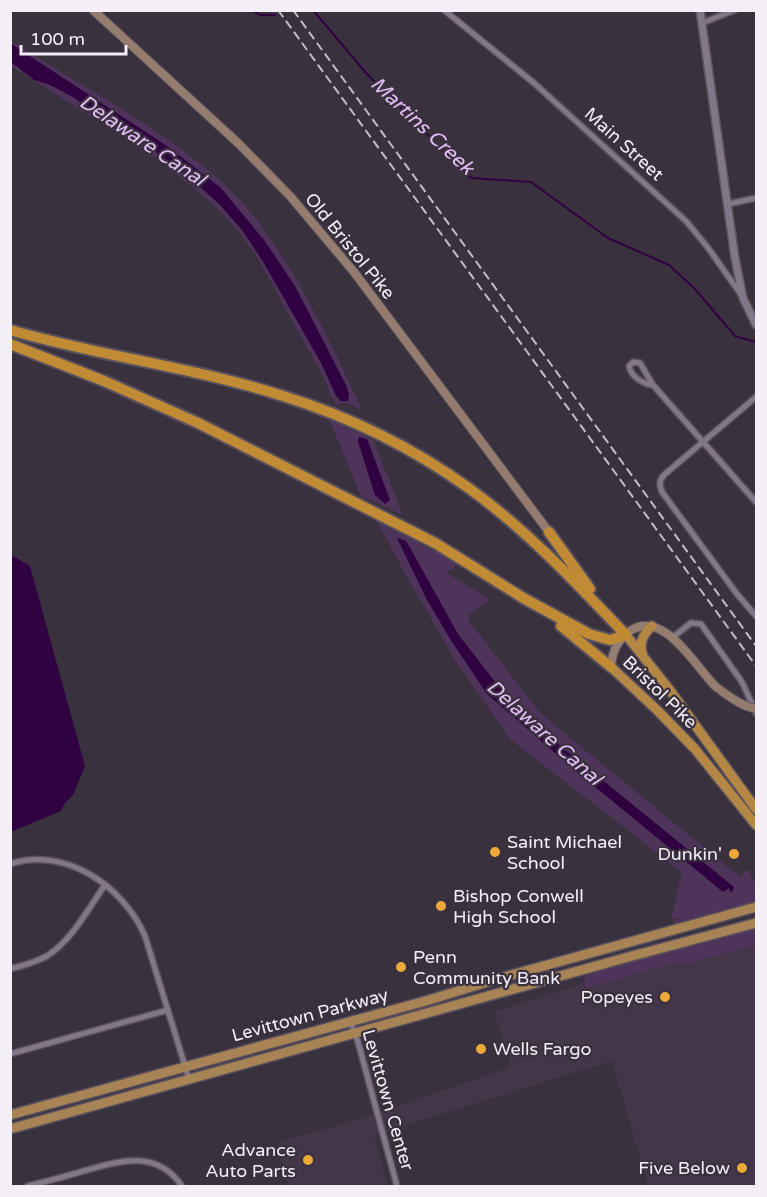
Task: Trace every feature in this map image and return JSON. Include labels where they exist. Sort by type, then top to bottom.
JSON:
[{"type":"highway","points":[[10,330],[256,388],[326,411],[376,433],[429,462],[489,504],[544,552],[626,635],[610,640],[594,637],[525,599],[435,543],[198,423],[120,387],[12,345]]},
{"type":"highway","points":[[549,532],[613,621]]},
{"type":"highway","name":"Bristol Pike","points":[[525,599],[611,667],[695,749],[756,825]]},
{"type":"highway","points":[[644,658],[641,652],[642,640],[646,631],[652,626]]},
{"type":"highway","name":"Bristol Pike","points":[[626,635],[756,809]]},
{"type":"main road","name":"Old Bristol Pike","points":[[93,10],[214,120],[270,175],[342,258],[549,532]]},
{"type":"main road","points":[[611,667],[614,649],[626,635],[641,626],[652,626],[672,638],[727,695],[756,711]]},
{"type":"main road","name":"Levittown Parkway","points":[[10,1115],[756,907]]},
{"type":"main road","name":"Levittown Parkway","points":[[10,1129],[756,923]]},
{"type":"street","name":"Main Street","points":[[444,10],[534,83],[686,221],[709,249],[743,298],[756,325]]},
{"type":"street","points":[[700,10],[743,298]]},
{"type":"street","points":[[702,22],[735,10]]},
{"type":"street","points":[[728,204],[756,198]]},
{"type":"street","points":[[653,385],[638,379],[630,371],[629,366],[633,362],[640,363],[653,385],[756,502]]},
{"type":"street","points":[[756,397],[661,478],[659,485],[737,594],[756,614]]},
{"type":"street","points":[[672,638],[691,623],[701,624],[742,682],[756,711]]},
{"type":"street","points":[[10,864],[38,859],[62,862],[84,871],[105,885],[127,906],[140,925],[189,1079]]},
{"type":"street","points":[[10,969],[43,958],[56,949],[79,922],[105,885]]},
{"type":"street","points":[[10,1054],[168,1010]]},
{"type":"street","name":"Levittown Center","points":[[350,1021],[358,1042],[397,1186]]},
{"type":"street","points":[[28,1186],[129,1160],[147,1161],[163,1168],[182,1186]]},
{"type":"shaded area","points":[[10,40],[178,147],[229,189],[250,211],[287,264],[304,294],[362,410],[344,402],[337,405],[256,255],[235,227],[214,205],[154,156],[11,66]]},
{"type":"shaded area","points":[[329,419],[373,440],[403,515],[361,496]]},
{"type":"shaded area","points":[[377,521],[457,563],[453,569],[445,572],[491,600],[469,614],[468,620],[541,714],[740,877],[745,870],[749,871],[756,886],[756,902],[670,927],[677,918],[671,919],[682,872],[511,740],[456,662]]},
{"type":"shaded area","points":[[756,928],[756,947],[755,945],[690,963],[676,962],[583,989],[585,977],[592,971]]},
{"type":"shaded area","points":[[756,929],[756,1186],[648,1186],[612,1061],[374,1135],[387,1186],[289,1186],[278,1143],[357,1120],[511,1067],[494,1012]]},
{"type":"water","name":"Delaware Canal","points":[[10,43],[167,146],[220,187],[264,240],[295,286],[346,385],[349,394],[348,401],[341,401],[336,396],[321,363],[262,260],[242,230],[218,203],[188,176],[154,151],[71,96],[34,80],[11,62]]},
{"type":"water","points":[[359,437],[367,439],[390,500],[385,504],[375,495],[358,442]]},
{"type":"water","name":"Delaware Canal","points":[[397,538],[406,541],[458,634],[496,683],[531,722],[734,887],[733,891],[730,892],[729,888],[723,892],[577,772],[487,694],[426,598]]},
{"type":"water","points":[[11,555],[30,566],[85,766],[73,795],[61,811],[11,832]]},
{"type":"waterway","name":"Martins Creek","points":[[252,10],[260,15],[275,15]]},
{"type":"waterway","name":"Martins Creek","points":[[313,10],[366,73],[471,178],[531,182],[608,238],[669,265],[695,289],[735,336],[756,342]]},
{"type":"railway","points":[[278,10],[756,666]]},
{"type":"railway","points":[[293,10],[756,646]]},
{"type":"place","name":"Saint Michael School","points":[[495,852]]},
{"type":"place","name":"Dunkin'","points":[[734,854]]},
{"type":"place","name":"Bishop Conwell High School","points":[[441,906]]},
{"type":"place","name":"Penn Community Bank","points":[[401,967]]},
{"type":"place","name":"Popeyes","points":[[665,997]]},
{"type":"place","name":"Wells Fargo","points":[[481,1049]]},
{"type":"place","name":"Advance Auto Parts","points":[[308,1160]]},
{"type":"place","name":"Five Below","points":[[742,1168]]}]
